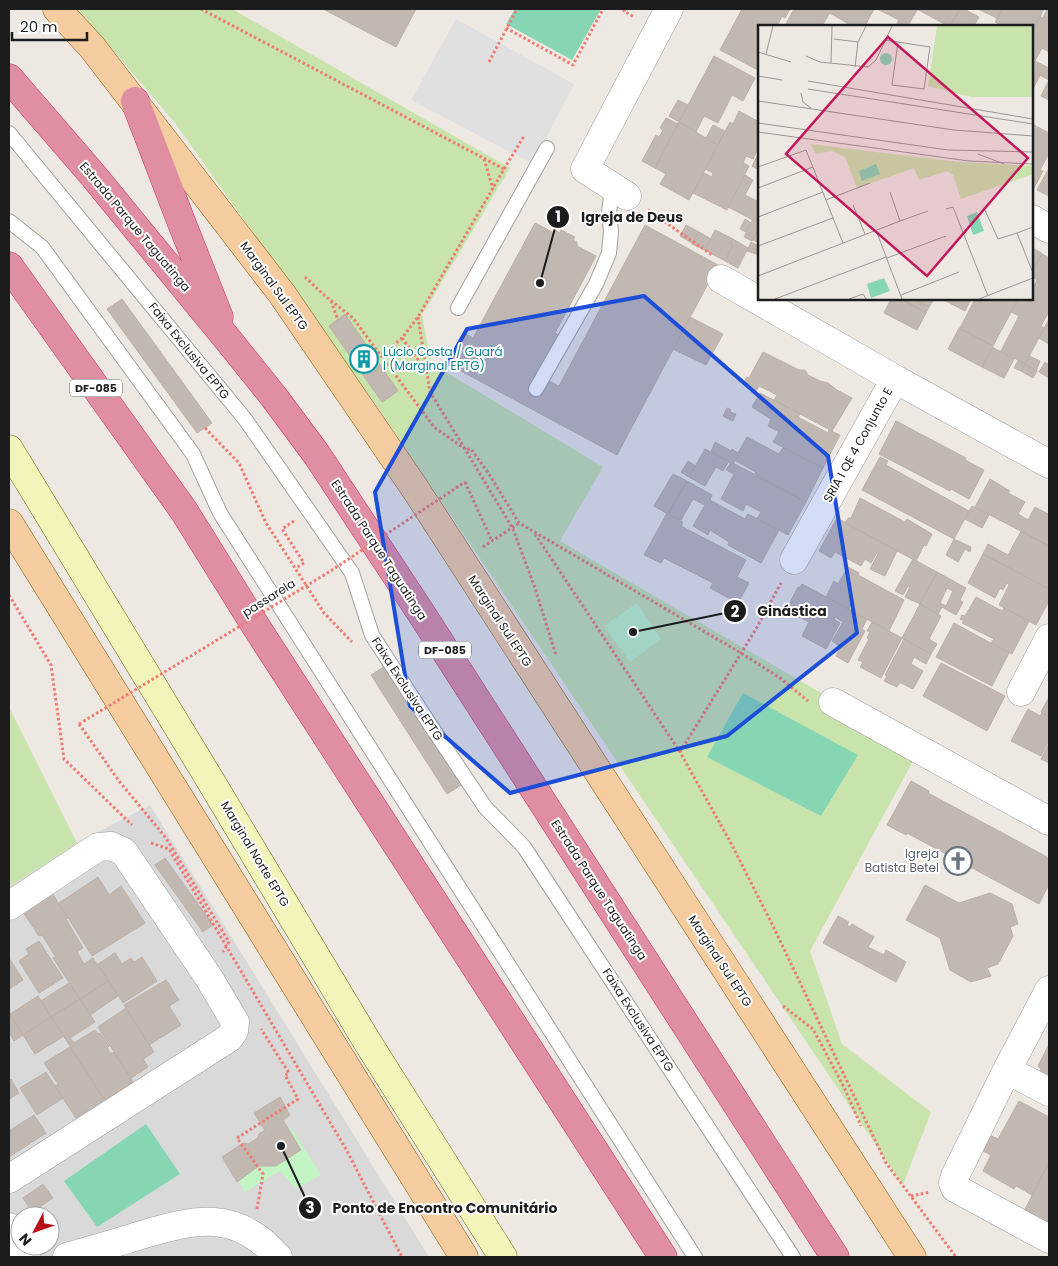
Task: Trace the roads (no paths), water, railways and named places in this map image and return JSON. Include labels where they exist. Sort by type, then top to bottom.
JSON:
[{"type":"highway","name":"Estrada Parque Taguatinga","points":[[9,78],[98,181],[274,396],[317,455],[834,1257]]},
{"type":"highway","points":[[135,101],[229,341]]},
{"type":"highway","name":"DF-085","points":[[9,266],[184,511],[260,634],[663,1257]]},
{"type":"main road","name":"Marginal Sul EPTG","points":[[57,9],[92,47],[135,101],[282,294],[416,490],[912,1257]]},
{"type":"main road","name":"Marginal Norte EPTG","points":[[9,449],[368,1043],[503,1257]]},
{"type":"main road","points":[[9,524],[464,1257]]},
{"type":"street","points":[[620,192],[585,169],[669,9]]},
{"type":"street","points":[[1033,220],[1049,229]]},
{"type":"street","points":[[721,279],[895,379]]},
{"type":"street","name":"SRIA I QE 4 Conjunto E","points":[[794,560],[895,379],[1049,464]]},
{"type":"street","points":[[1021,692],[1049,638]]},
{"type":"street","points":[[821,703],[1049,821]]},
{"type":"street","points":[[9,906],[98,847],[111,846],[124,852],[209,978],[235,1022],[234,1031],[229,1038],[9,1179]]},
{"type":"street","points":[[1049,990],[1007,1070],[953,1183],[955,1188],[1049,1239]]},
{"type":"street","points":[[1007,1070],[1049,1092]]},
{"type":"street","points":[[67,1257],[176,1225],[208,1221],[230,1224],[253,1234],[278,1257]]},
{"type":"street","points":[[9,1227],[26,1257]]},
{"type":"lane","name":"Faixa Exclusiva EPTG","points":[[9,132],[245,419],[352,573],[372,635],[427,720],[484,807],[524,847],[793,1257]]},
{"type":"lane","points":[[458,308],[547,148]]},
{"type":"lane","points":[[536,389],[596,284],[609,253],[611,232],[609,213],[620,192]]},
{"type":"lane","points":[[9,221],[42,247],[193,454],[220,513],[695,1257]]},
{"type":"place","name":"Igreja de Deus","points":[[540,283]]},
{"type":"place","name":"Lúcio Costa / Guará I (Marginal EPTG)","points":[[364,359]]},
{"type":"place","name":"Ginástica","points":[[633,632]]},
{"type":"place","name":"Igreja Batista Betel","points":[[958,861]]},
{"type":"place","name":"Ponto de Encontro Comunitário","points":[[281,1146]]}]
